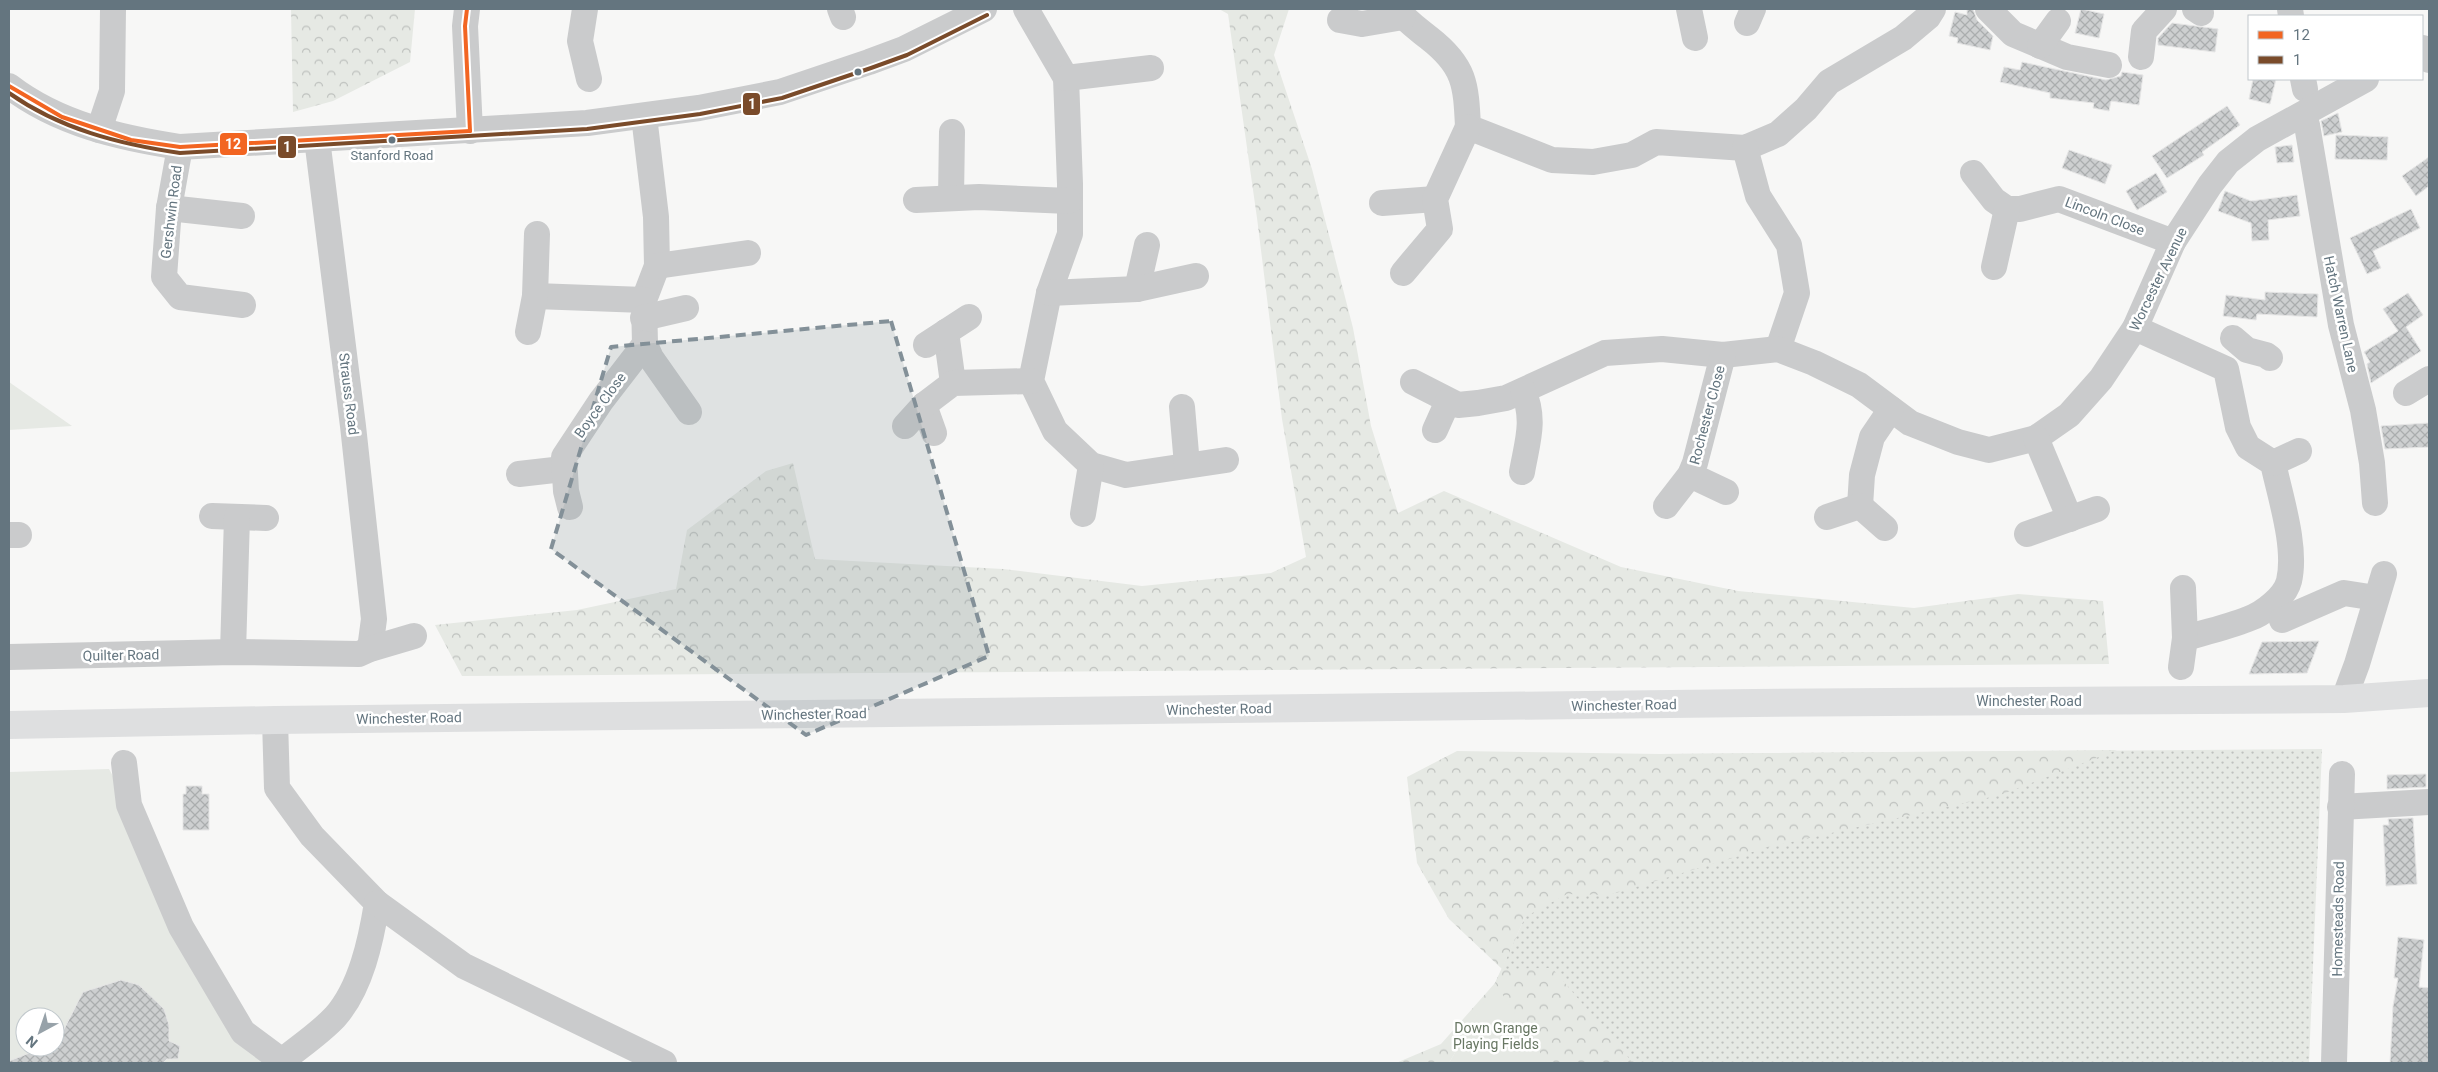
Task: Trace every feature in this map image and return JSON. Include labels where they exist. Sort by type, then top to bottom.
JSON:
[{"type":"main road","name":"Winchester Road","points":[[9,725],[275,720],[2344,699],[2429,693]]},
{"type":"street","points":[[99,130],[112,91],[113,9]]},
{"type":"street","points":[[467,9],[465,26],[470,131]]},
{"type":"street","points":[[585,9],[580,41],[588,79]]},
{"type":"street","name":"Gershwin Road","points":[[12,95],[99,130],[131,140],[180,147],[588,123],[699,108],[780,92],[904,49],[984,9]]},
{"type":"street","points":[[1026,9],[1066,78],[1070,234],[1049,294],[1031,381],[1054,431],[1091,465],[1126,476],[1226,460]]},
{"type":"street","points":[[1689,9],[1695,38]]},
{"type":"street","points":[[1468,127],[1552,160],[1593,162],[1632,155],[1656,142],[1745,148],[1778,134],[1806,110],[1830,82],[1904,38],[1928,17],[1933,9]]},
{"type":"street","points":[[1988,9],[2013,34],[2066,57],[2110,65]]},
{"type":"street","points":[[2141,57],[2144,31],[2164,9]]},
{"type":"street","points":[[1340,20],[1362,24],[1400,13],[1444,49],[1461,72],[1467,103],[1468,127],[1435,199],[1440,229],[1403,273]]},
{"type":"street","points":[[2040,46],[2058,21]]},
{"type":"street","points":[[1066,78],[1151,68]]},
{"type":"street","name":"Worcester Avenue","points":[[1413,382],[1458,405],[1506,398],[1606,353],[1662,349],[1723,355],[1778,349],[1814,363],[1859,385],[1910,423],[1958,442],[1989,450],[2036,438],[2069,415],[2094,386],[2136,328],[2172,242],[2210,185],[2228,162],[2257,139],[2364,80]]},
{"type":"street","points":[[644,116],[656,217],[657,266],[644,309],[645,344],[651,358],[689,412]]},
{"type":"street","name":"Hatch Warren Lane","points":[[2306,125],[2341,325],[2363,410],[2372,463],[2374,503]]},
{"type":"street","points":[[951,198],[952,132]]},
{"type":"street","name":"Strauss Road","points":[[316,139],[354,426],[374,620],[370,648]]},
{"type":"street","name":"Gershwin Road","points":[[180,147],[169,208],[164,277],[180,297],[243,305]]},
{"type":"street","points":[[1745,148],[1758,196],[1789,245],[1797,293],[1778,349]]},
{"type":"street","points":[[1973,173],[1994,200],[2007,210],[1994,267]]},
{"type":"street","points":[[916,200],[979,197],[1069,202]]},
{"type":"street","points":[[1382,203],[1435,199]]},
{"type":"street","name":"Lincoln Close","points":[[2007,210],[2020,209],[2059,199],[2172,242]]},
{"type":"street","points":[[169,208],[242,216]]},
{"type":"street","points":[[528,332],[535,296],[537,234]]},
{"type":"street","points":[[1137,289],[1147,245]]},
{"type":"street","points":[[657,266],[748,254]]},
{"type":"street","points":[[1049,294],[1137,289],[1196,276]]},
{"type":"street","points":[[535,296],[644,309],[686,308]]},
{"type":"street","points":[[954,383],[936,339],[969,317]]},
{"type":"street","points":[[2136,328],[2226,369]]},
{"type":"street","name":"Boyce Close","points":[[570,506],[563,469],[564,457],[601,401],[645,344]]},
{"type":"street","points":[[2226,369],[2250,348]]},
{"type":"street","name":"Rochester Close","points":[[1666,506],[1690,475],[1695,463],[1723,355]]},
{"type":"street","points":[[2185,638],[2250,619],[2277,601],[2289,582],[2291,561],[2273,463],[2248,447],[2238,427],[2226,369]]},
{"type":"street","points":[[2406,393],[2429,379]]},
{"type":"street","points":[[905,426],[924,406],[954,383],[1031,381]]},
{"type":"street","points":[[1522,472],[1531,422],[1530,406],[1523,391]]},
{"type":"street","points":[[1435,430],[1448,401]]},
{"type":"street","points":[[924,406],[934,433]]},
{"type":"street","points":[[1182,407],[1187,465]]},
{"type":"street","points":[[1860,506],[1862,475],[1872,437],[1891,409]]},
{"type":"street","points":[[2036,438],[2070,520]]},
{"type":"street","points":[[2273,463],[2299,451]]},
{"type":"street","points":[[1083,514],[1091,465]]},
{"type":"street","points":[[519,474],[563,469]]},
{"type":"street","name":"Rochester Close","points":[[1690,475],[1726,492]]},
{"type":"street","points":[[1827,517],[1860,506]]},
{"type":"street","points":[[1860,506],[1885,528]]},
{"type":"street","points":[[2027,534],[2097,509]]},
{"type":"street","points":[[233,652],[224,516],[266,518]]},
{"type":"street","points":[[2282,620],[2344,593],[2380,586],[2357,664],[2344,699]]},
{"type":"street","points":[[2181,667],[2185,638],[2183,588]]},
{"type":"street","name":"Quilter Road","points":[[9,657],[233,652],[359,654],[370,648],[414,636]]},
{"type":"street","points":[[275,720],[277,788],[312,836],[377,903],[464,966],[664,1063]]},
{"type":"street","points":[[124,763],[129,805],[181,927],[243,1032],[282,1061],[336,1016],[352,989],[370,945],[377,903]]},
{"type":"street","name":"Homesteads Road","points":[[2334,1063],[2342,774]]},
{"type":"street","points":[[2340,807],[2429,802]]},
{"type":"highlighted area","points":[[891,321],[989,656],[806,735],[551,549],[611,347]]},
{"type":"green space","points":[[291,9],[415,9],[410,62],[333,101],[293,112]]},
{"type":"green space","points":[[1219,9],[1289,9],[1274,55],[1312,169],[1353,328],[1371,426],[1398,513],[1444,491],[1621,567],[1738,591],[1914,608],[2018,594],[2103,601],[2109,664],[462,676],[435,625],[577,610],[676,589],[687,530],[766,471],[793,463],[815,559],[1003,569],[1142,586],[1271,573],[1306,557],[1282,419],[1257,218],[1228,14]]},
{"type":"green space","points":[[9,382],[72,426],[9,430]]},
{"type":"green space","points":[[2322,749],[2309,1063],[1547,1063],[1495,983],[1525,917],[1660,754]]},
{"type":"green space","points":[[2117,750],[2000,795],[1769,847],[1609,895],[1567,894],[1525,917],[1502,969],[1449,919],[1417,863],[1407,777],[1457,751],[1660,754]]},
{"type":"green space","points":[[109,769],[270,1063],[9,1063],[9,772]]},
{"type":"green space","points":[[1552,968],[1633,1063],[1502,1063],[1482,1007],[1449,1063],[1396,1063],[1441,1044],[1495,983],[1502,969]]},
{"type":"green space","name":"Down Grange Playing Fields","points":[[1495,983],[1547,1063],[1449,1063]]},
{"type":"building","points":[[1967,9],[1973,9],[1977,20],[1993,36],[1990,50],[1957,43],[1958,38],[1949,36],[1955,12],[1967,15]]},
{"type":"building","points":[[2081,9],[2104,14],[2099,38],[2075,33]]},
{"type":"building","points":[[2172,23],[2218,29],[2215,52],[2158,45],[2158,38]]},
{"type":"building","points":[[2022,62],[2106,80],[2121,76],[2122,72],[2143,75],[2139,105],[2111,101],[2109,111],[2093,108],[2094,103],[2050,98],[2050,93],[2000,82],[2004,67],[2020,70]]},
{"type":"building","points":[[2253,80],[2276,80],[2270,104],[2249,99]]},
{"type":"building","points":[[2227,106],[2240,125],[2202,152],[2204,155],[2167,178],[2152,156]]},
{"type":"building","points":[[2338,113],[2342,132],[2324,136],[2321,121]]},
{"type":"building","points":[[2336,135],[2388,137],[2387,160],[2335,159]]},
{"type":"building","points":[[2292,145],[2294,162],[2277,163],[2275,147]]},
{"type":"building","points":[[2069,150],[2112,165],[2105,184],[2062,168]]},
{"type":"building","points":[[2429,157],[2429,186],[2416,196],[2402,176]]},
{"type":"building","points":[[2156,173],[2167,192],[2137,210],[2126,191]]},
{"type":"building","points":[[2225,191],[2251,201],[2297,195],[2300,216],[2268,220],[2269,240],[2252,241],[2251,223],[2218,211]]},
{"type":"building","points":[[2411,209],[2420,228],[2373,251],[2381,268],[2367,274],[2350,238]]},
{"type":"building","points":[[2265,292],[2318,294],[2317,317],[2257,314],[2256,320],[2223,316],[2226,295],[2265,300]]},
{"type":"building","points":[[2408,293],[2423,315],[2406,327],[2421,351],[2371,383],[2367,364],[2370,362],[2364,352],[2398,331],[2383,309]]},
{"type":"building","points":[[2429,423],[2429,447],[2385,449],[2381,426]]},
{"type":"building","points":[[2319,641],[2307,673],[2249,674],[2262,642]]},
{"type":"building","points":[[2426,774],[2426,787],[2387,789],[2387,775]]},
{"type":"building","points":[[186,786],[202,786],[202,794],[209,794],[209,830],[183,830],[183,794],[186,794]]},
{"type":"building","points":[[2413,818],[2417,884],[2386,886],[2383,825],[2389,825],[2388,819]]},
{"type":"building","points":[[2398,937],[2424,940],[2419,987],[2429,988],[2429,1063],[2390,1063],[2393,1006],[2398,978],[2394,978]]},
{"type":"building","points":[[121,980],[139,985],[164,1009],[169,1025],[169,1041],[180,1046],[178,1059],[167,1059],[163,1063],[9,1063],[9,1061],[19,1057],[65,1057],[65,1027],[83,992]]},
{"type":"transit line","name":"12","points":[[467,9],[465,26],[470,131]]},
{"type":"transit line","name":"1","points":[[9,93],[28,106],[91,133],[135,145],[180,153],[587,129],[700,114],[782,98],[907,55],[987,15]]},
{"type":"transit line","name":"12","points":[[9,86],[62,117],[131,140],[180,147],[470,131]]},
{"type":"place","name":"Stanford Road","points":[[392,140]]}]
